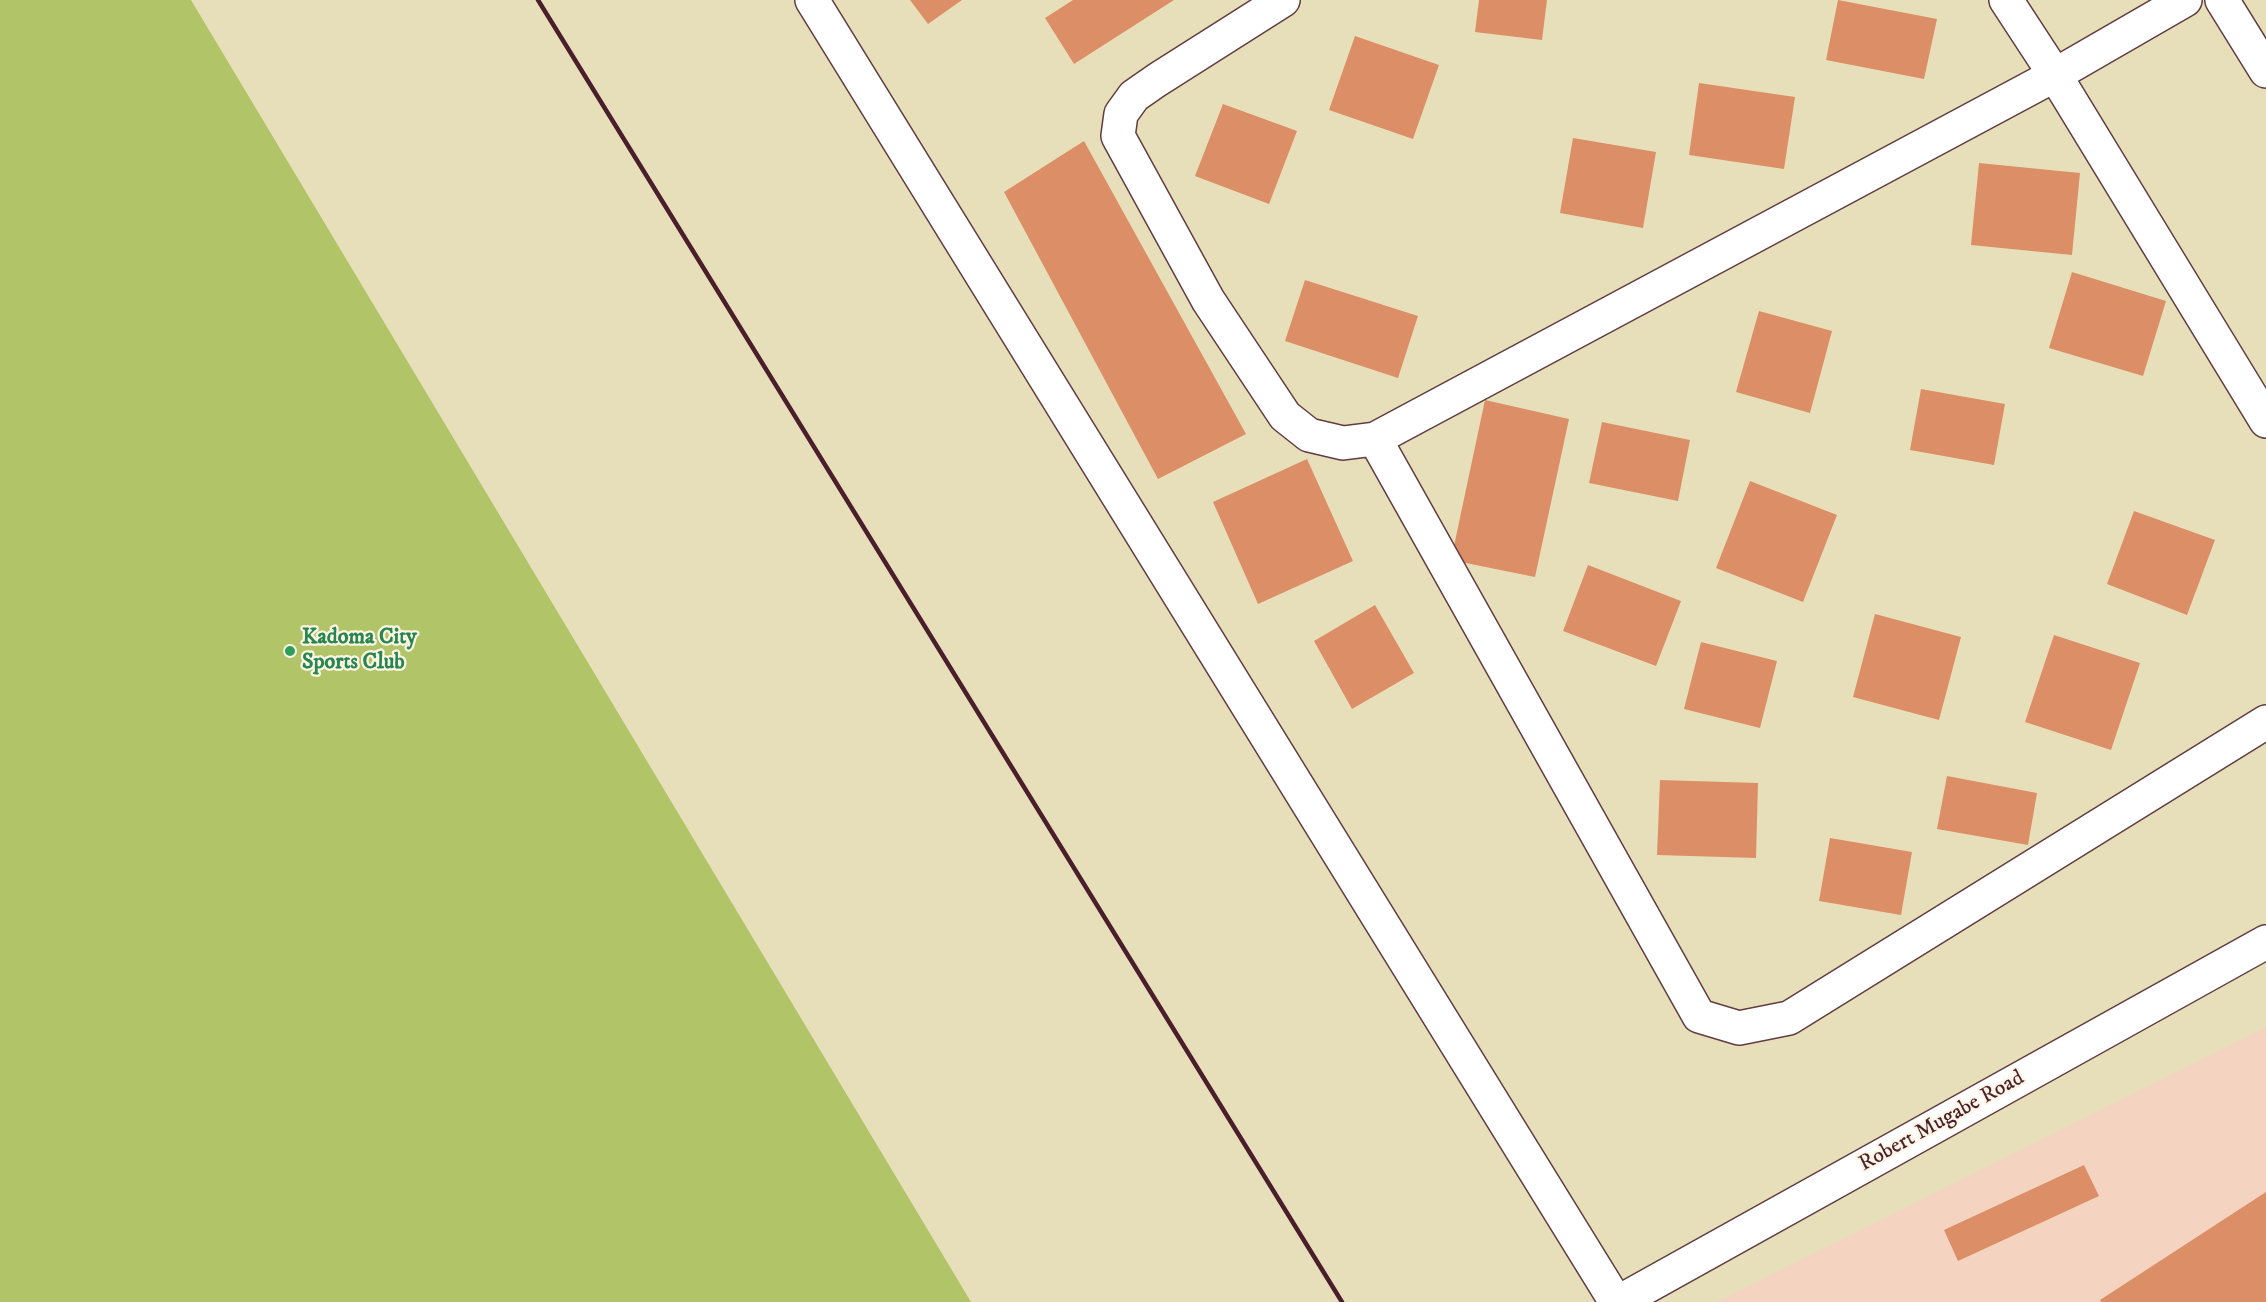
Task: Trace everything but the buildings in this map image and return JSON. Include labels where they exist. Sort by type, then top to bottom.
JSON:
[{"type":"main road","points":[[812,0],[1617,1302]]},
{"type":"main road","points":[[1283,0],[1134,96],[1120,114],[1118,136],[1208,300],[1286,416],[1309,435],[1343,443],[1375,439],[2055,75],[2185,0]]},
{"type":"main road","points":[[2006,0],[2055,75],[2266,421]]},
{"type":"main road","points":[[2222,0],[2266,71]]},
{"type":"main road","points":[[1375,439],[1699,1016],[1739,1028],[1789,1018],[2266,722]]},
{"type":"main road","name":"Robert Mugabe Road","points":[[1617,1302],[2266,942]]},
{"type":"shaded area","points":[[2266,1027],[2266,1302],[1717,1302]]},
{"type":"green space","name":"Kadoma City Sports Club","points":[[0,0],[191,0],[971,1302],[0,1302]]},
{"type":"railway","points":[[538,0],[1342,1302]]},
{"type":"place","name":"Kadoma City Sports Club","points":[[290,651]]}]
